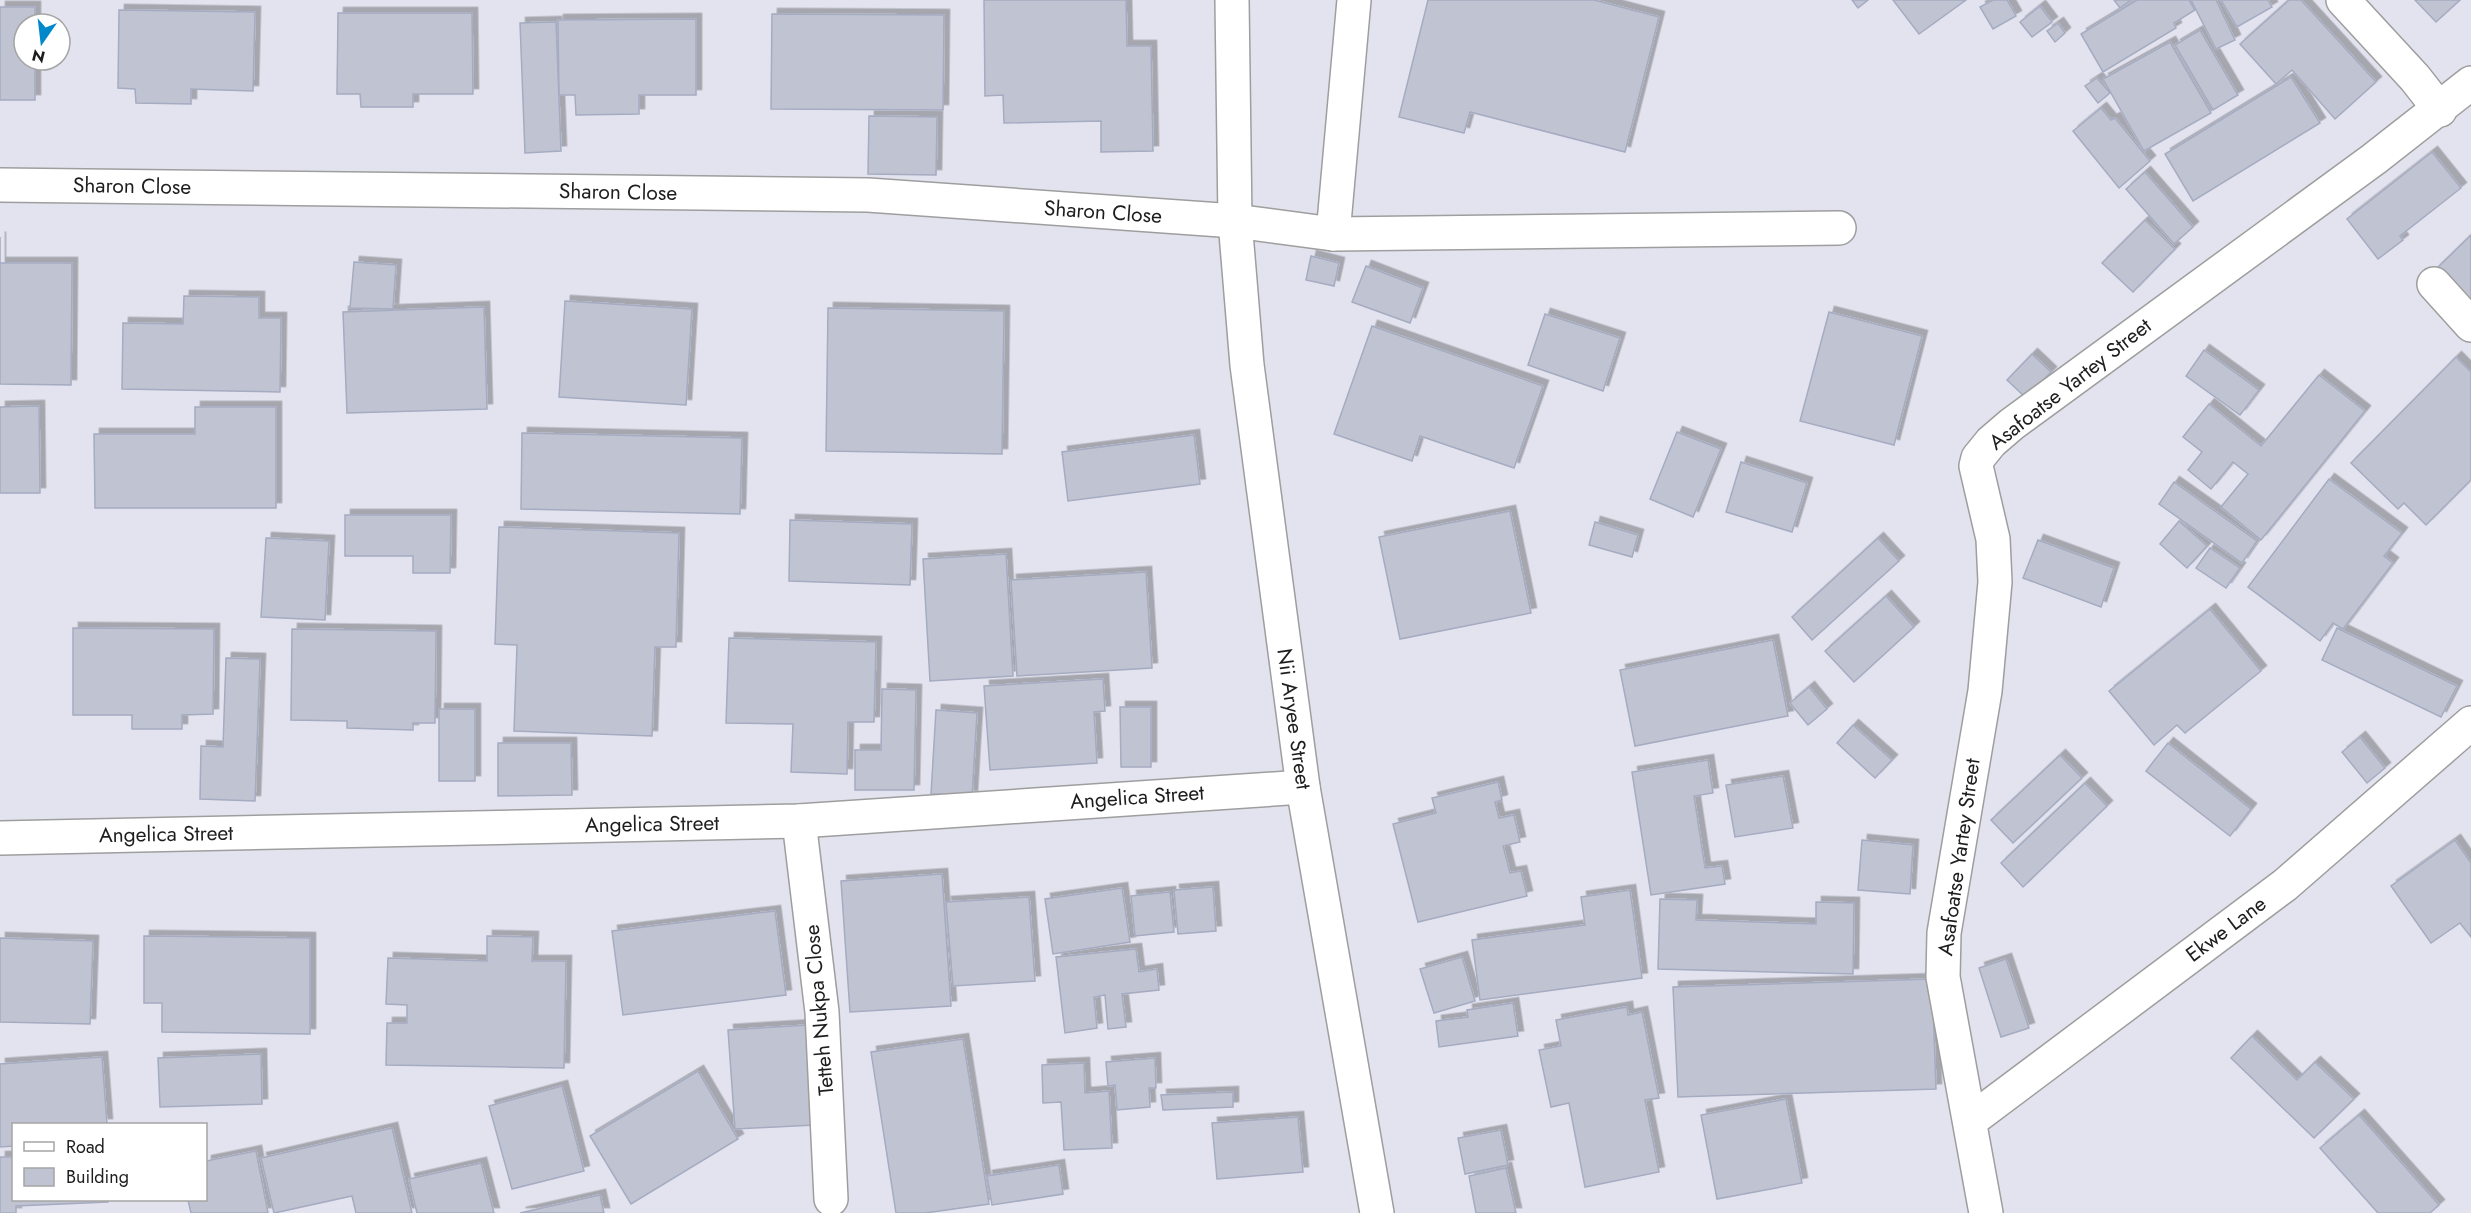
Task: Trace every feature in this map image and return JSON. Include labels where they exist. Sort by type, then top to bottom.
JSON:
[{"type":"street","name":"Nii Aryee Street","points":[[1232,0],[1235,221],[1247,365],[1303,787],[1377,1213]]},
{"type":"street","points":[[1333,234],[1354,0]]},
{"type":"street","points":[[2343,0],[2415,78],[2440,110]]},
{"type":"street","name":"Asafoatse Yartey Street","points":[[1970,1121],[1943,977],[1944,933],[1985,691],[1995,582],[1993,539],[1977,475],[1978,458],[1990,442],[2012,424],[2440,110],[2471,83]]},
{"type":"street","name":"Sharon Close","points":[[0,185],[868,195],[1235,221],[1333,234],[1839,228]]},
{"type":"street","points":[[2434,284],[2471,325]]},
{"type":"street","name":"Ekwe Lane","points":[[1970,1121],[2285,885],[2471,723]]},
{"type":"street","name":"Angelica Street","points":[[0,838],[799,820],[1303,787]]},
{"type":"street","name":"Tetteh Nukpa Close","points":[[799,820],[822,1012],[831,1199]]},
{"type":"street","points":[[1970,1121],[1986,1213]]},
{"type":"building","points":[[984,0],[1126,0],[1127,46],[1151,46],[1153,151],[1101,152],[1101,121],[1004,123],[1003,95],[985,96]]},
{"type":"building","points":[[1428,0],[1594,0],[1659,17],[1625,152],[1470,112],[1464,133],[1399,117]]},
{"type":"building","points":[[1852,0],[1868,0],[1858,8]]},
{"type":"building","points":[[1893,0],[1966,0],[1919,34]]},
{"type":"building","points":[[1993,0],[2007,0],[2016,16],[1993,29],[1980,7]]},
{"type":"building","points":[[2114,0],[2131,0],[2120,8]]},
{"type":"building","points":[[2137,0],[2189,0],[2195,10],[2174,23],[2176,28],[2103,72],[2081,34]]},
{"type":"building","points":[[2191,0],[2216,0],[2235,40],[2216,49]]},
{"type":"building","points":[[2221,0],[2268,0],[2272,7],[2237,27]]},
{"type":"building","points":[[2289,0],[2301,0],[2376,82],[2335,119],[2292,70],[2276,84],[2240,44]]},
{"type":"building","points":[[2415,0],[2460,0],[2436,22]]},
{"type":"building","points":[[2040,6],[2052,22],[2032,37],[2020,22]]},
{"type":"building","points":[[0,7],[35,7],[35,12],[12,12],[12,72],[35,72],[35,100],[0,100]]},
{"type":"building","points":[[119,10],[255,12],[253,91],[191,89],[191,104],[136,103],[135,89],[118,88]]},
{"type":"building","points":[[338,13],[472,13],[473,94],[413,94],[413,107],[361,107],[360,94],[337,94]]},
{"type":"building","points":[[772,14],[944,15],[943,110],[771,109]]},
{"type":"building","points":[[696,19],[696,95],[639,95],[639,114],[576,115],[575,95],[559,95],[558,20]]},
{"type":"building","points":[[556,22],[561,151],[525,153],[520,23]]},
{"type":"building","points":[[2058,23],[2065,33],[2055,42],[2047,31]]},
{"type":"building","points":[[2200,30],[2238,95],[2213,110],[2175,45]]},
{"type":"building","points":[[2170,42],[2211,113],[2144,151],[2103,79]]},
{"type":"building","points":[[2291,77],[2320,123],[2193,201],[2165,154]]},
{"type":"building","points":[[2097,78],[2110,93],[2098,103],[2085,86]]},
{"type":"building","points":[[2101,108],[2111,120],[2115,118],[2150,161],[2119,188],[2073,131]]},
{"type":"building","points":[[869,116],[937,117],[936,175],[868,174]]},
{"type":"building","points":[[2432,152],[2461,188],[2400,236],[2403,240],[2378,259],[2347,219]]},
{"type":"building","points":[[2145,172],[2193,227],[2174,244],[2126,189]]},
{"type":"building","points":[[2145,220],[2175,249],[2133,292],[2102,263]]},
{"type":"building","points":[[2471,235],[2471,307],[2435,270]]},
{"type":"building","points":[[1311,256],[1339,263],[1334,286],[1306,280]]},
{"type":"building","points":[[354,262],[396,265],[393,309],[350,308]]},
{"type":"building","points":[[0,263],[72,263],[71,385],[0,384]]},
{"type":"building","points":[[1366,266],[1423,288],[1410,323],[1352,302]]},
{"type":"building","points":[[184,296],[259,297],[259,318],[281,318],[280,392],[122,389],[123,323],[183,324]]},
{"type":"building","points":[[565,301],[692,309],[686,405],[559,397]]},
{"type":"building","points":[[484,307],[487,409],[347,413],[343,312]]},
{"type":"building","points":[[828,308],[1004,311],[1002,454],[826,451]]},
{"type":"building","points":[[1829,312],[1922,336],[1894,445],[1800,421]]},
{"type":"building","points":[[1545,314],[1620,338],[1603,391],[1528,365]]},
{"type":"building","points":[[1372,326],[1543,386],[1514,468],[1420,436],[1412,461],[1334,434]]},
{"type":"building","points":[[2204,350],[2259,390],[2240,415],[2186,376]]},
{"type":"building","points":[[2032,354],[2051,372],[2026,398],[2007,380]]},
{"type":"building","points":[[2456,357],[2471,372],[2471,480],[2426,525],[2404,503],[2398,509],[2351,463]]},
{"type":"building","points":[[2319,375],[2365,411],[2261,540],[2221,507],[2248,474],[2233,462],[2211,489],[2188,470],[2202,452],[2183,437],[2209,404],[2261,446]]},
{"type":"building","points":[[39,406],[40,493],[0,493],[0,407]]},
{"type":"building","points":[[195,407],[276,407],[276,508],[95,508],[94,434],[195,434]]},
{"type":"building","points":[[1677,432],[1721,449],[1693,517],[1650,499]]},
{"type":"building","points":[[522,433],[742,438],[740,514],[521,509]]},
{"type":"building","points":[[1194,435],[1200,484],[1068,501],[1062,452]]},
{"type":"building","points":[[1741,462],[1807,483],[1792,532],[1726,512]]},
{"type":"building","points":[[2329,479],[2402,533],[2384,556],[2393,563],[2343,629],[2333,623],[2320,641],[2248,587]]},
{"type":"building","points":[[2174,482],[2257,541],[2242,563],[2159,504]]},
{"type":"building","points":[[1510,511],[1531,613],[1400,639],[1379,537]]},
{"type":"building","points":[[345,515],[451,515],[450,573],[413,573],[413,556],[345,556]]},
{"type":"building","points":[[790,520],[912,524],[910,585],[789,581]]},
{"type":"building","points":[[2179,521],[2207,546],[2187,568],[2160,544]]},
{"type":"building","points":[[1595,522],[1638,535],[1632,557],[1589,545]]},
{"type":"building","points":[[499,527],[679,533],[676,647],[655,647],[652,736],[514,731],[517,645],[495,644]]},
{"type":"building","points":[[266,538],[329,541],[325,620],[261,617]]},
{"type":"building","points":[[1878,538],[1899,561],[1812,640],[1792,617]]},
{"type":"building","points":[[2038,540],[2114,568],[2101,607],[2023,578]]},
{"type":"building","points":[[2210,548],[2240,568],[2226,588],[2196,568]]},
{"type":"building","points":[[1006,554],[1013,676],[930,681],[923,559]]},
{"type":"building","points":[[1146,572],[1152,668],[1017,676],[1011,580]]},
{"type":"building","points":[[1886,596],[1914,627],[1854,682],[1825,651]]},
{"type":"building","points":[[2210,609],[2261,671],[2185,733],[2177,725],[2154,745],[2109,691]]},
{"type":"building","points":[[73,628],[214,629],[213,714],[182,715],[182,729],[132,729],[132,715],[73,715]]},
{"type":"building","points":[[2337,628],[2457,686],[2441,717],[2322,660]]},
{"type":"building","points":[[292,629],[436,631],[435,723],[413,723],[413,730],[347,728],[347,721],[291,720]]},
{"type":"building","points":[[729,638],[876,642],[874,722],[848,722],[847,774],[791,772],[793,724],[726,723]]},
{"type":"building","points":[[1773,640],[1788,716],[1635,746],[1620,670]]},
{"type":"building","points":[[226,658],[260,659],[255,801],[200,799],[201,746],[223,747]]},
{"type":"building","points":[[1103,679],[1105,711],[1094,712],[1097,763],[990,770],[984,686]]},
{"type":"building","points":[[1809,687],[1827,709],[1808,725],[1790,703]]},
{"type":"building","points":[[882,689],[916,690],[914,790],[855,790],[855,750],[881,750]]},
{"type":"building","points":[[1120,707],[1151,707],[1151,767],[1121,767]]},
{"type":"building","points":[[439,709],[475,709],[475,781],[439,781]]},
{"type":"building","points":[[936,710],[977,713],[972,796],[931,794]]},
{"type":"building","points":[[1853,725],[1892,760],[1875,778],[1837,743]]},
{"type":"building","points":[[2360,737],[2385,768],[2367,783],[2342,752]]},
{"type":"building","points":[[498,743],[571,743],[572,795],[498,796]]},
{"type":"building","points":[[2168,743],[2251,809],[2230,836],[2146,771]]},
{"type":"building","points":[[2060,755],[2082,778],[2013,843],[1991,820]]},
{"type":"building","points":[[1708,760],[1713,793],[1694,796],[1705,868],[1722,866],[1725,884],[1651,895],[1632,772]]},
{"type":"building","points":[[1783,776],[1793,828],[1735,837],[1726,785]]},
{"type":"building","points":[[1498,782],[1502,800],[1495,802],[1499,818],[1514,815],[1520,842],[1503,846],[1510,873],[1521,871],[1527,896],[1418,922],[1393,824],[1436,813],[1432,798]]},
{"type":"building","points":[[2085,783],[2107,806],[2023,887],[2001,863]]},
{"type":"building","points":[[1862,840],[1913,845],[1910,894],[1858,890]]},
{"type":"building","points":[[2455,840],[2471,863],[2471,937],[2460,923],[2431,943],[2391,886]]},
{"type":"building","points":[[942,874],[951,1006],[850,1012],[841,881]]},
{"type":"building","points":[[1213,887],[1216,931],[1178,934],[1174,890]]},
{"type":"building","points":[[1122,888],[1130,942],[1053,954],[1045,899]]},
{"type":"building","points":[[1630,890],[1642,978],[1480,1000],[1472,940],[1585,925],[1581,897]]},
{"type":"building","points":[[1170,892],[1174,932],[1135,936],[1131,896]]},
{"type":"building","points":[[1029,897],[1035,981],[953,986],[946,902]]},
{"type":"building","points":[[1660,899],[1697,900],[1696,920],[1816,924],[1816,902],[1854,903],[1853,974],[1658,969]]},
{"type":"building","points":[[775,911],[786,995],[623,1015],[612,931]]},
{"type":"building","points":[[144,936],[310,938],[310,1034],[162,1032],[162,1003],[144,1003]]},
{"type":"building","points":[[487,936],[533,937],[532,961],[566,961],[564,1068],[386,1065],[387,1023],[407,1023],[407,1005],[386,1004],[388,958],[487,961]]},
{"type":"building","points":[[0,938],[93,941],[90,1024],[0,1022]]},
{"type":"building","points":[[1136,949],[1139,972],[1157,969],[1159,990],[1122,994],[1126,1027],[1108,1029],[1105,995],[1094,997],[1097,1028],[1065,1033],[1056,957]]},
{"type":"building","points":[[1462,957],[1475,1001],[1434,1013],[1420,969]]},
{"type":"building","points":[[2006,959],[2029,1028],[2001,1037],[1979,968]]},
{"type":"building","points":[[1932,979],[1936,1089],[1678,1097],[1673,987]]},
{"type":"building","points":[[1513,1003],[1518,1036],[1439,1047],[1436,1021],[1468,1017],[1467,1010]]},
{"type":"building","points":[[1627,1007],[1628,1015],[1642,1012],[1659,1098],[1645,1100],[1659,1172],[1585,1187],[1569,1103],[1551,1107],[1539,1050],[1561,1046],[1556,1020]]},
{"type":"building","points":[[808,1025],[815,1125],[735,1129],[728,1030]]},
{"type":"building","points":[[2252,1036],[2297,1080],[2315,1062],[2354,1099],[2314,1138],[2231,1058]]},
{"type":"building","points":[[963,1039],[989,1204],[925,1213],[896,1213],[871,1052]]},
{"type":"building","points":[[261,1054],[262,1104],[160,1107],[158,1058]]},
{"type":"building","points":[[102,1057],[107,1123],[12,1123],[12,1146],[0,1147],[0,1064]]},
{"type":"building","points":[[1155,1058],[1156,1088],[1149,1088],[1150,1107],[1117,1110],[1115,1085],[1108,1086],[1106,1062]]},
{"type":"building","points":[[1084,1063],[1085,1093],[1109,1091],[1112,1148],[1064,1150],[1061,1102],[1043,1103],[1042,1065]]},
{"type":"building","points":[[698,1071],[738,1139],[631,1204],[590,1136]]},
{"type":"building","points":[[562,1086],[584,1171],[512,1189],[489,1106]]},
{"type":"building","points":[[1233,1092],[1233,1107],[1163,1110],[1161,1095]]},
{"type":"building","points":[[1786,1099],[1802,1183],[1717,1199],[1701,1115]]},
{"type":"building","points":[[2359,1115],[2439,1205],[2430,1213],[2378,1213],[2320,1148]]},
{"type":"building","points":[[1298,1117],[1303,1172],[1217,1179],[1212,1123]]},
{"type":"building","points":[[392,1128],[412,1213],[356,1213],[352,1196],[274,1213],[261,1158]]},
{"type":"building","points":[[1501,1130],[1508,1165],[1465,1174],[1458,1138]]},
{"type":"building","points":[[256,1151],[268,1213],[191,1213],[188,1201],[207,1201],[207,1161]]},
{"type":"building","points":[[0,1157],[12,1157],[12,1201],[108,1201],[16,1206],[16,1213],[0,1213]]},
{"type":"building","points":[[481,1163],[494,1213],[417,1213],[409,1179]]},
{"type":"building","points":[[1059,1165],[1063,1194],[992,1205],[987,1176]]},
{"type":"building","points":[[1506,1168],[1516,1213],[1476,1213],[1469,1176]]},
{"type":"building","points":[[600,1195],[604,1213],[520,1213]]}]
